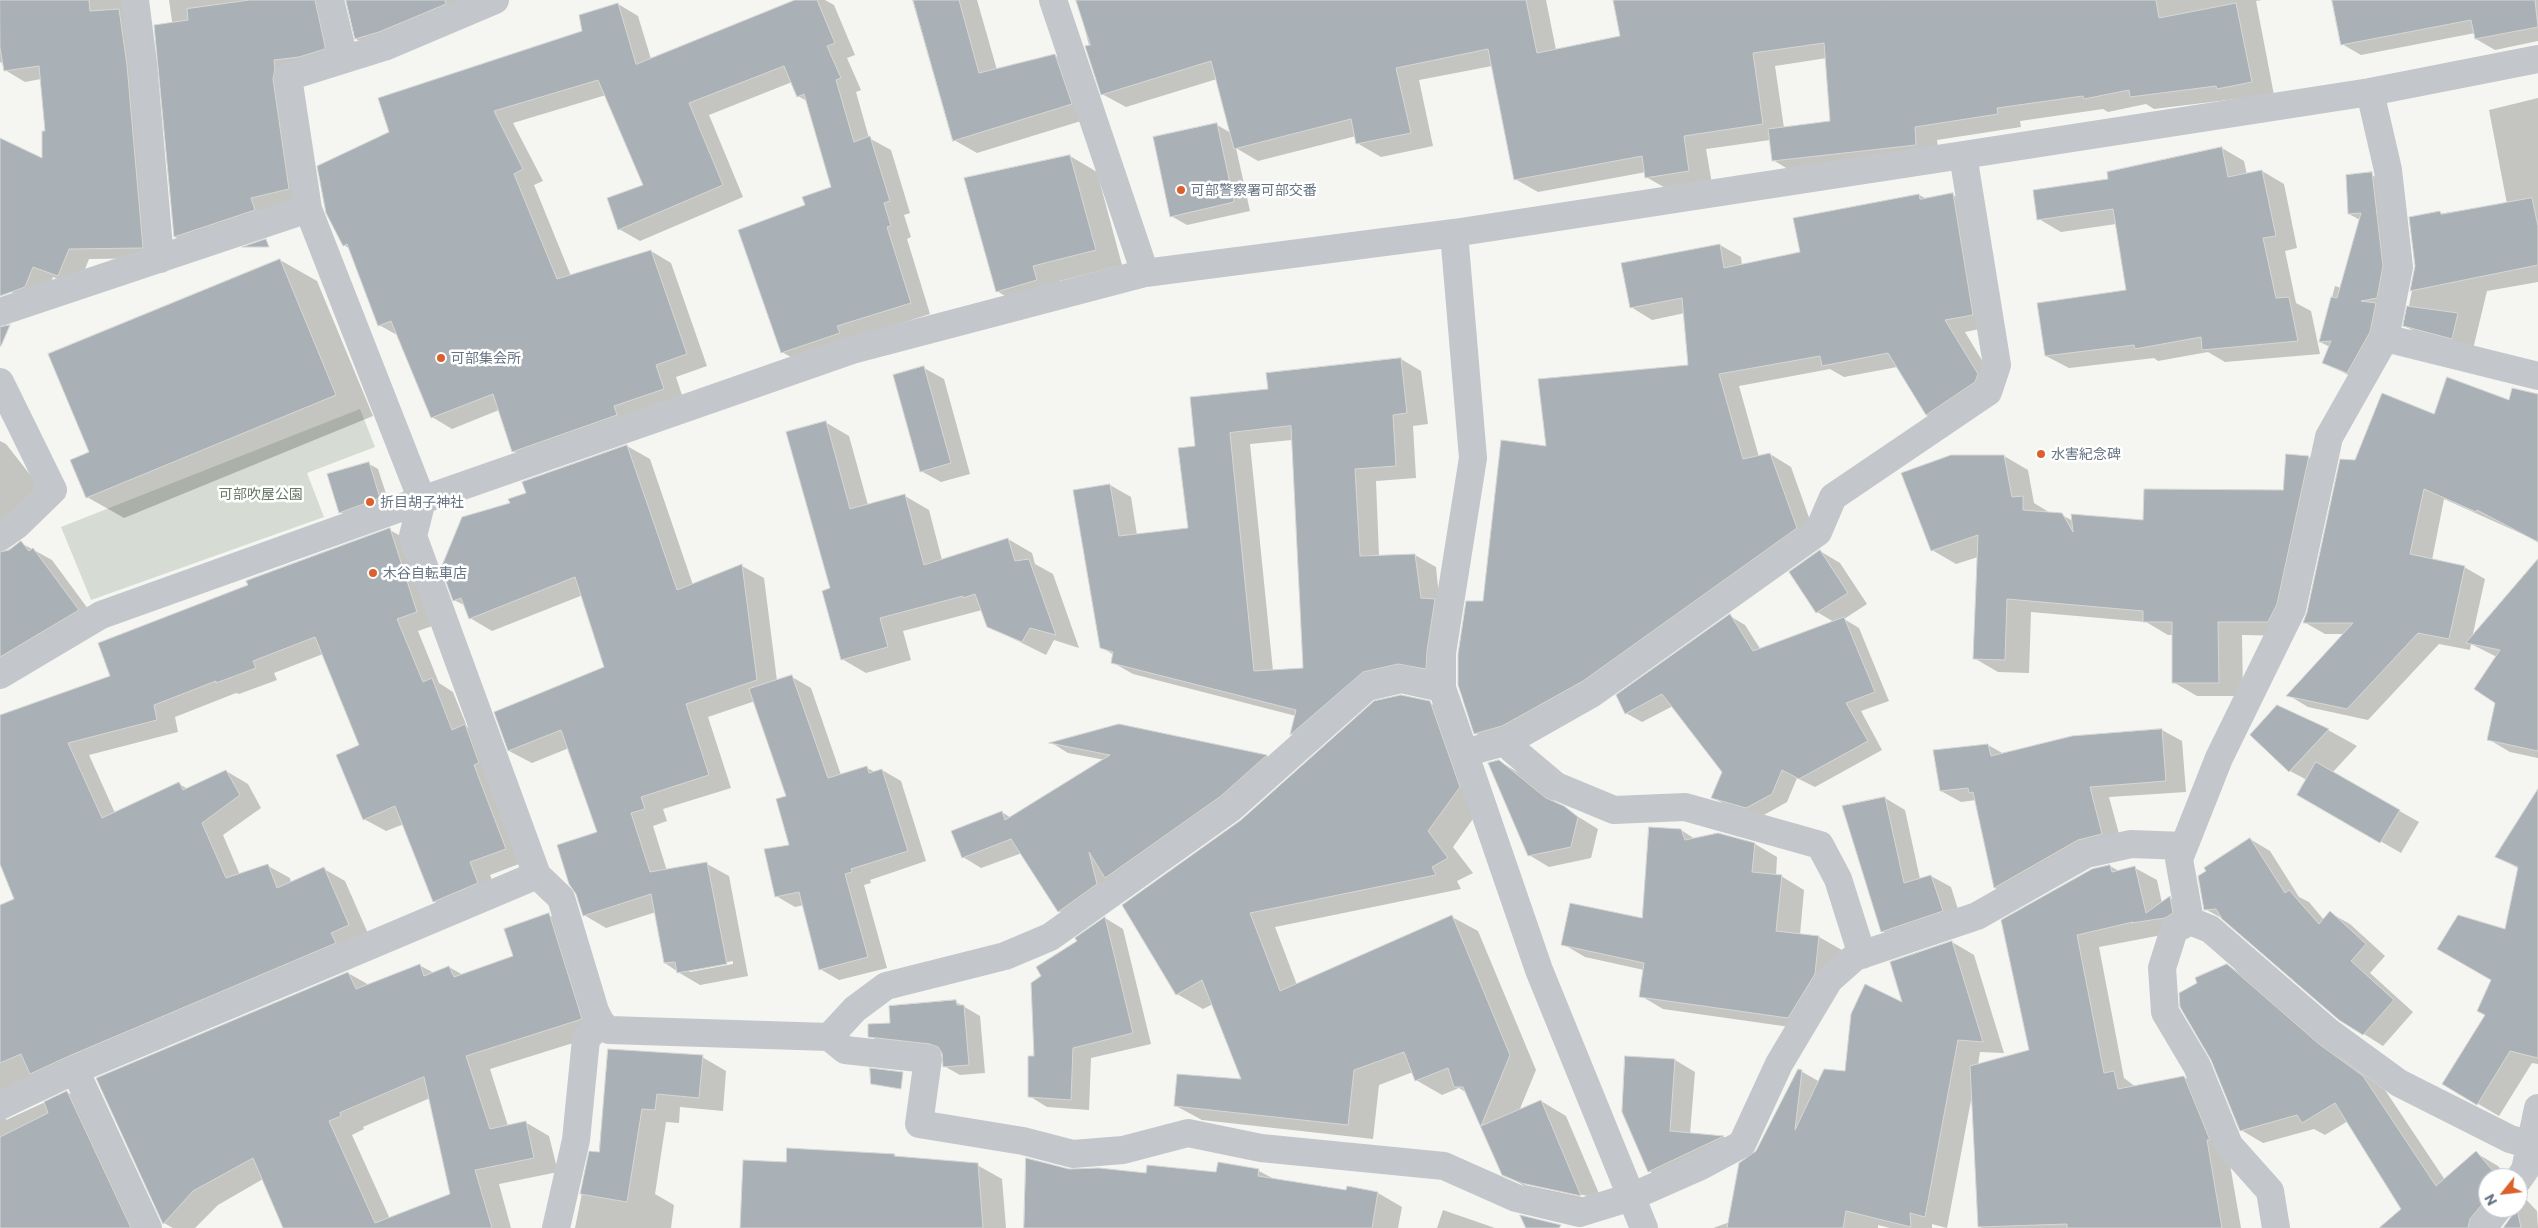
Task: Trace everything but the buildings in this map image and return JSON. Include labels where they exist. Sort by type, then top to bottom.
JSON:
[{"type":"street","points":[[135,0],[143,63],[160,259]]},
{"type":"street","points":[[330,0],[344,60]]},
{"type":"street","points":[[495,0],[384,47],[288,77],[308,209],[422,500],[413,536],[537,875],[561,898],[595,1011],[601,1023],[608,1030],[829,1037],[845,1050],[928,1059],[919,1124],[1023,1141],[1073,1154],[1123,1150],[1188,1133],[1261,1148],[1444,1166],[1516,1198],[1579,1213],[1631,1197],[1701,1166],[1742,1144],[1779,1064],[1829,980],[1855,957],[1977,916],[2086,854],[2131,844],[2184,846]]},
{"type":"street","points":[[1053,0],[1145,273]]},
{"type":"street","points":[[0,675],[101,615],[422,500],[852,350],[1145,273],[1454,233],[1963,155],[2370,92],[2538,59]]},
{"type":"street","points":[[2190,921],[2179,859],[2219,758],[2292,610],[2329,437],[2385,338],[2399,267],[2388,170],[2370,92]]},
{"type":"street","points":[[1464,753],[1508,741],[1591,694],[1818,532],[1833,497],[1988,392],[1997,365],[1963,155]]},
{"type":"street","points":[[0,312],[308,209]]},
{"type":"street","points":[[1454,233],[1473,458],[1442,653],[1442,688],[1539,970],[1644,1228]]},
{"type":"street","points":[[2385,338],[2538,376]]},
{"type":"street","points":[[0,382],[53,490],[17,525],[0,537]]},
{"type":"street","points":[[829,1037],[855,1009],[886,986],[1006,956],[1050,937],[1231,808],[1367,687],[1401,679],[1442,688]]},
{"type":"street","points":[[1508,741],[1512,749],[1556,786],[1614,810],[1685,807],[1820,845],[1838,879],[1862,955]]},
{"type":"street","points":[[0,1106],[75,1070],[537,875]]},
{"type":"street","points":[[2190,921],[2210,929],[2329,1032],[2399,1083],[2510,1139],[2530,1145]]},
{"type":"street","points":[[2190,921],[2174,930],[2162,968],[2165,1012],[2197,1066],[2229,1145],[2270,1191],[2276,1228]]},
{"type":"street","points":[[556,1228],[576,1140],[586,1039],[601,1023]]},
{"type":"street","points":[[75,1070],[148,1228]]},
{"type":"street","points":[[2525,1168],[2538,1108]]},
{"type":"green space","name":"可部吹屋公園","points":[[360,409],[375,447],[307,473],[324,517],[91,600],[61,527]]},
{"type":"place","name":"可部警察署可部交番","points":[[1181,190]]},
{"type":"place","name":"可部集会所","points":[[441,358]]},
{"type":"place","name":"水害紀念碑","points":[[2041,454]]},
{"type":"place","name":"折目胡子神社","points":[[370,502]]},
{"type":"place","name":"木谷自転車店","points":[[373,573]]}]
